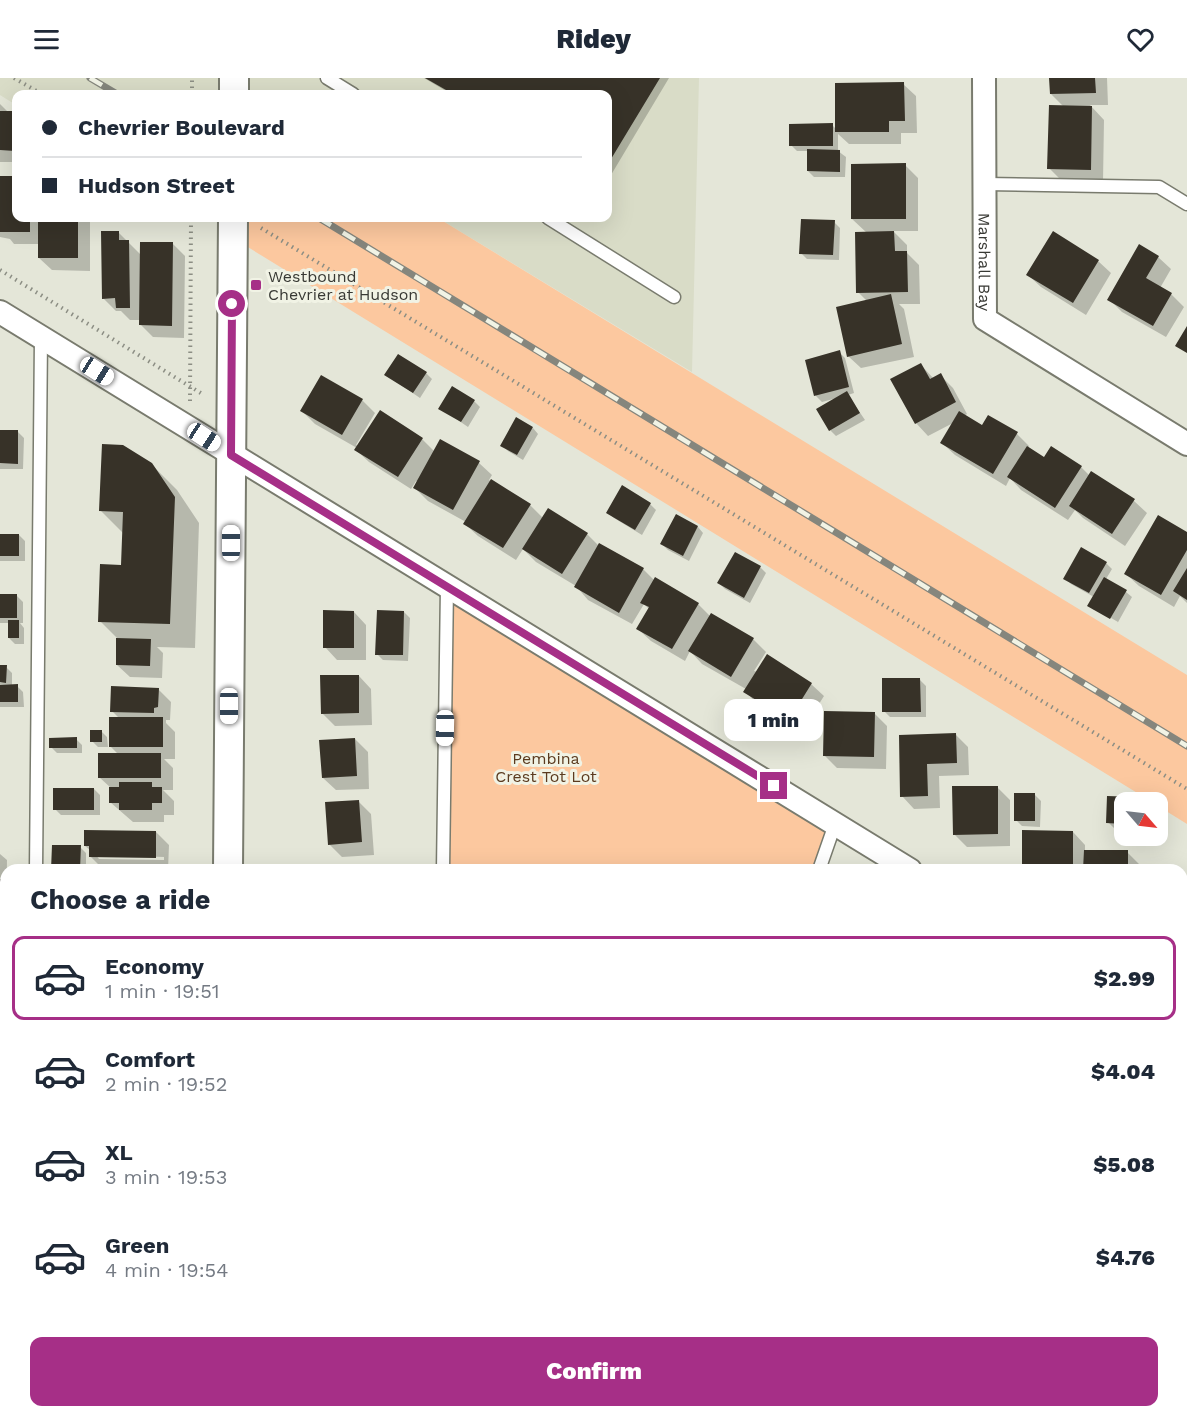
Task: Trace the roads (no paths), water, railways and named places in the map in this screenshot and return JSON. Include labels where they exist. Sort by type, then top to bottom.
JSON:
[{"type":"street","name":"Marshall Bay","points":[[984,78],[986,319],[1187,444]]},
{"type":"street","points":[[228,864],[231,455],[244,222]]},
{"type":"street","points":[[0,312],[900,864]]},
{"type":"lane","points":[[327,78],[346,90]]},
{"type":"lane","points":[[985,184],[1160,187],[1187,204]]},
{"type":"lane","points":[[554,222],[674,297]]},
{"type":"lane","points":[[36,864],[41,337]]},
{"type":"lane","points":[[443,864],[447,586]]},
{"type":"lane","points":[[821,864],[835,824]]},
{"type":"railway","points":[[90,78],[110,90]]},
{"type":"railway","points":[[326,222],[1187,746]]},
{"type":"place","name":"Westbound Chevrier at Hudson","points":[[256,285]]},
{"type":"park label","name":"Pembina Crest Tot Lot","points":[[546,767]]}]
